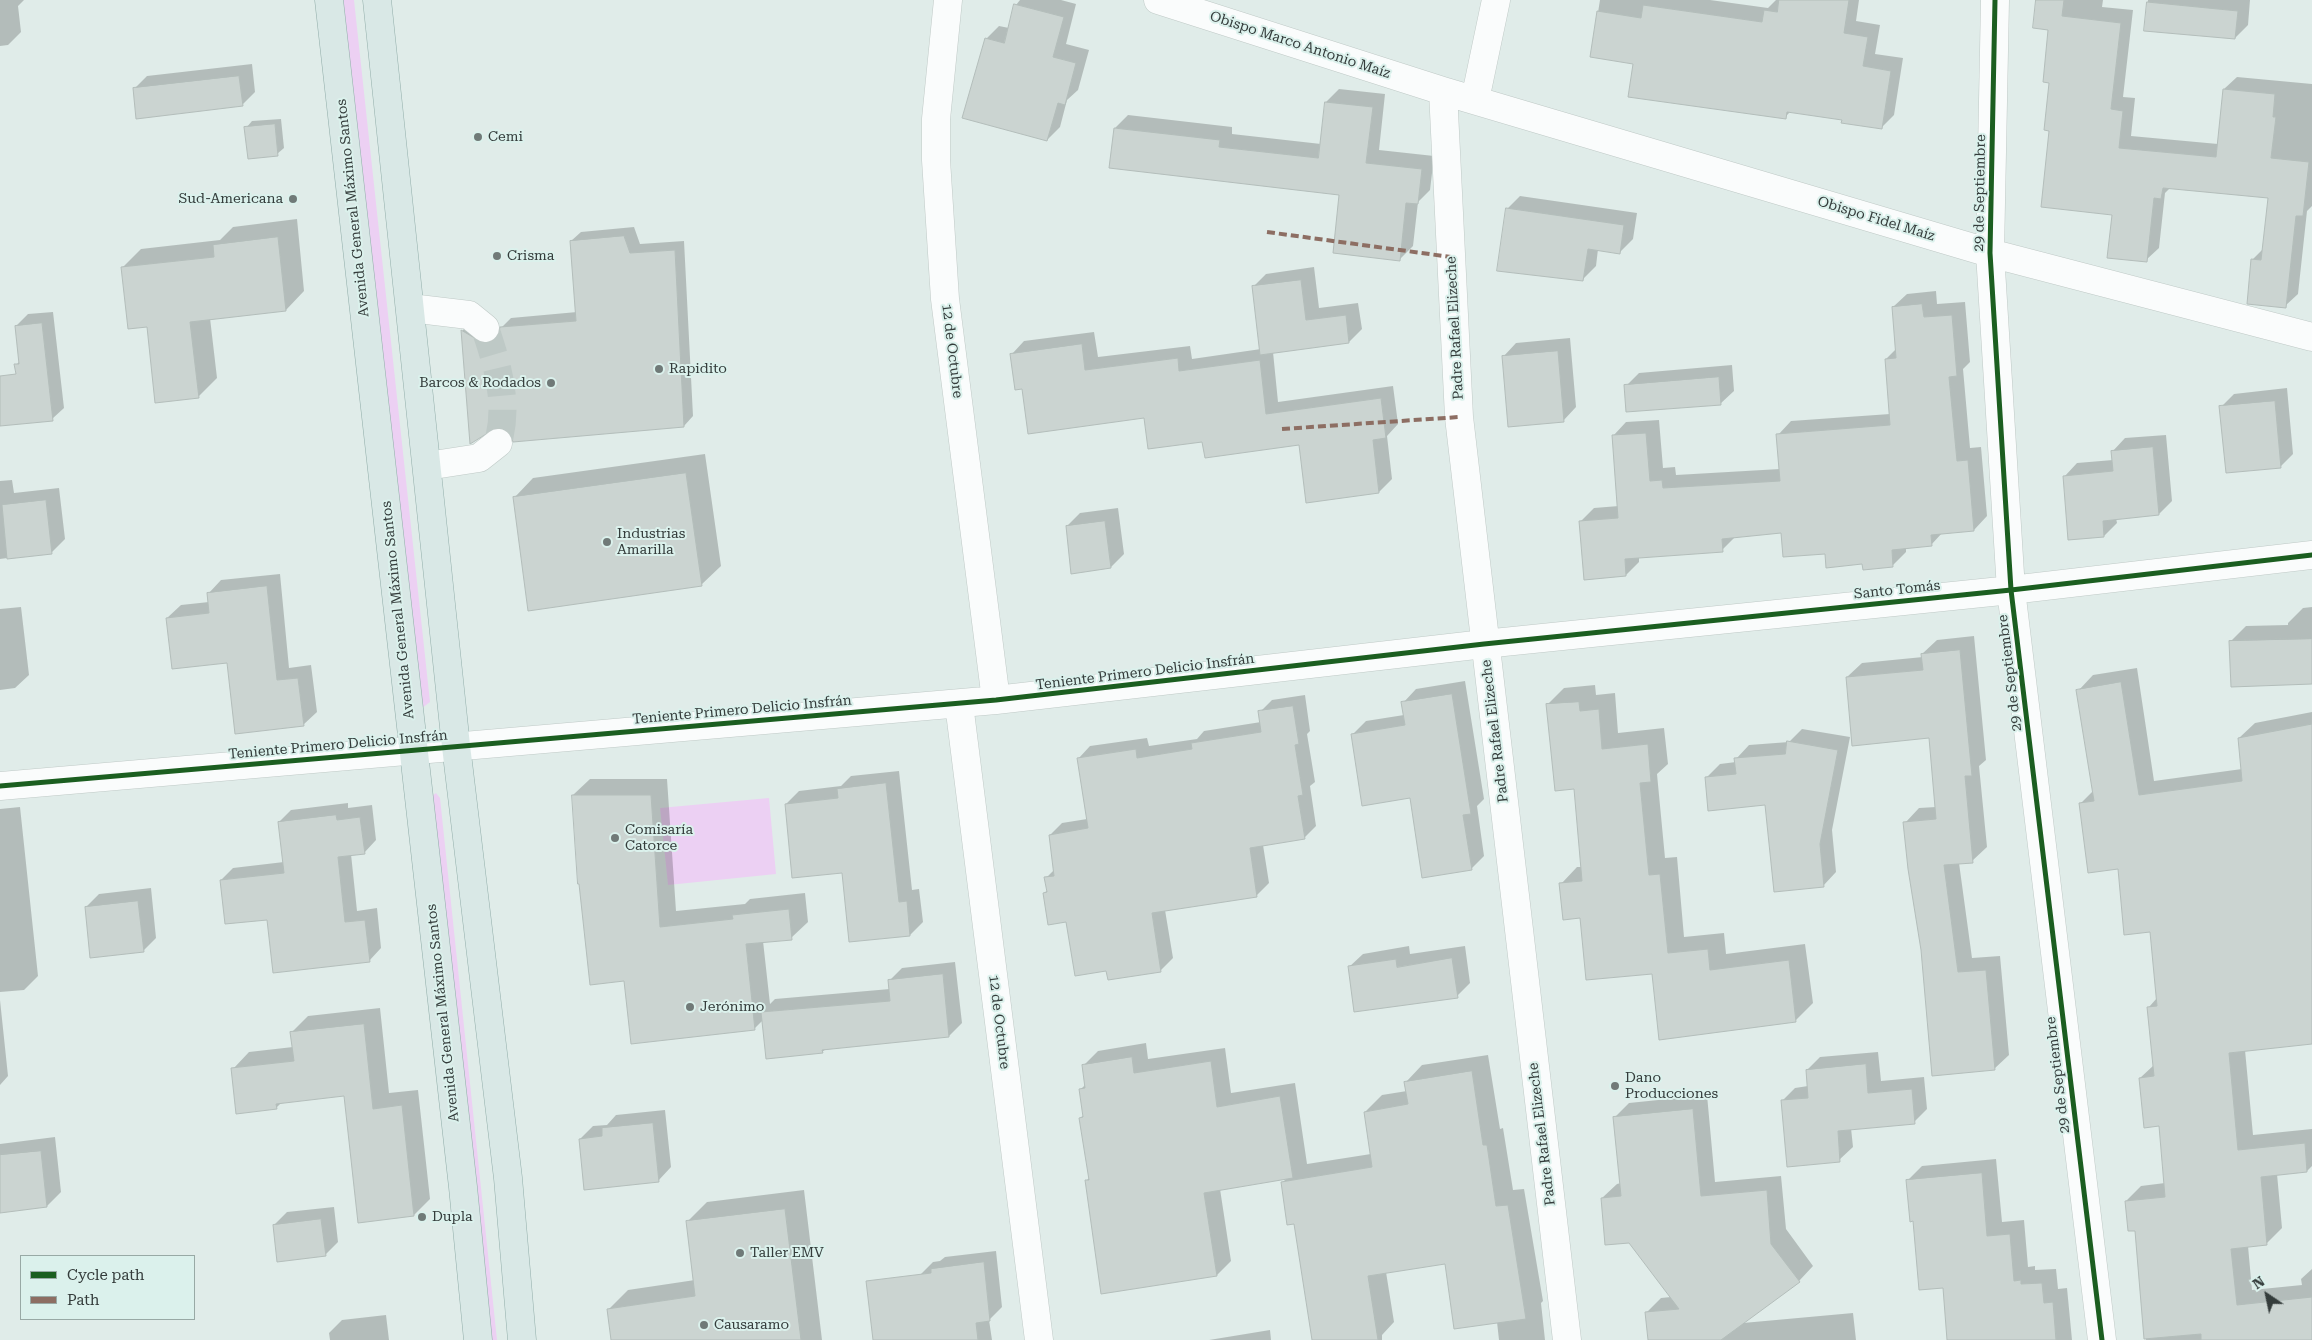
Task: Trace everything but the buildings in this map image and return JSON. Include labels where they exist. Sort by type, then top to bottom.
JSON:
[{"type":"main road","name":"Avenida General Máximo Santos","points":[[329,0],[463,1186],[478,1340]]},
{"type":"main road","points":[[377,0],[456,746],[508,1178],[522,1340]]},
{"type":"street","name":"12 de Octubre","points":[[948,0],[936,119],[936,160],[945,299],[996,700]]},
{"type":"street","name":"Obispo Marco Antonio Maíz","points":[[1158,0],[1443,91]]},
{"type":"street","points":[[1475,100],[1496,0]]},
{"type":"street","name":"29 de Septiembre","points":[[1995,0],[1990,253],[2011,590],[2102,1340]]},
{"type":"street","name":"Obispo Fidel Maíz","points":[[1443,91],[1990,253],[2312,338]]},
{"type":"street","name":"Padre Rafael Elizeche","points":[[1443,91],[1459,417],[1484,644],[1567,1340]]},
{"type":"street","points":[[410,308],[469,315],[485,328]]},
{"type":"street","points":[[426,466],[479,458],[498,443]]},
{"type":"street","name":"Santo Tomás","points":[[1484,644],[2011,590],[2312,555]]},
{"type":"street","name":"Teniente Primero Delicio Insfrán","points":[[0,786],[960,704],[1484,644]]},
{"type":"street","name":"12 de Octubre","points":[[960,704],[1038,1340]]},
{"type":"shaded area","points":[[342,0],[354,0],[430,702],[422,708]]},
{"type":"shaded area","points":[[436,793],[440,798],[497,1340],[488,1340],[432,796]]},
{"type":"shaded area","points":[[769,798],[776,874],[668,885],[660,808]]},
{"type":"tunnel","points":[[485,328],[498,371],[502,399],[501,428],[498,443]]},
{"type":"marked path","points":[[1267,232],[1451,257]]},
{"type":"marked path","points":[[1282,429],[1459,417]]},
{"type":"cycle path","points":[[1995,0],[1990,253],[2011,590],[2102,1340]]},
{"type":"cycle path","points":[[0,786],[996,700],[1484,644],[2011,590],[2312,555]]},
{"type":"place","name":"Cemi","points":[[478,137]]},
{"type":"place","name":"Sud-Americana","points":[[293,199]]},
{"type":"place","name":"Crisma","points":[[497,256]]},
{"type":"place","name":"Rapidito","points":[[659,369]]},
{"type":"place","name":"Barcos & Rodados","points":[[551,383]]},
{"type":"place","name":"Industrias Amarilla","points":[[607,542]]},
{"type":"place","name":"Comisaría Catorce","points":[[615,838]]},
{"type":"place","name":"Jerónimo","points":[[690,1007]]},
{"type":"place","name":"Dano Producciones","points":[[1615,1086]]},
{"type":"place","name":"Dupla","points":[[422,1217]]},
{"type":"place","name":"Taller EMV","points":[[740,1253]]},
{"type":"place","name":"Causaramo","points":[[704,1325]]}]
